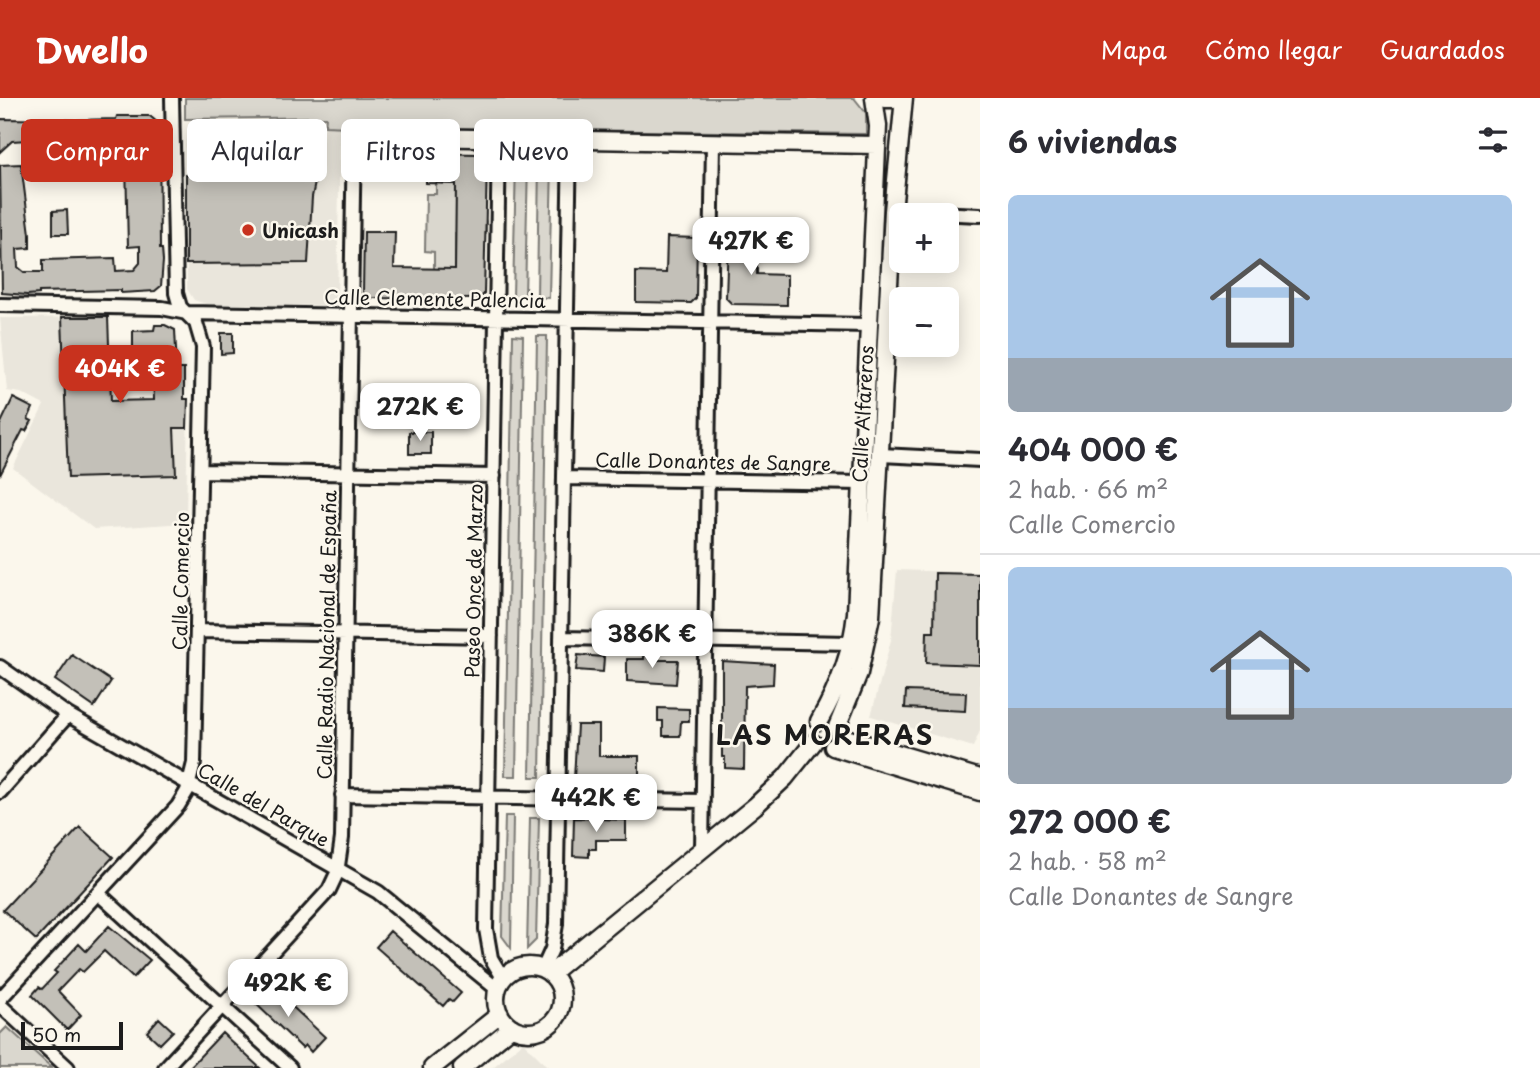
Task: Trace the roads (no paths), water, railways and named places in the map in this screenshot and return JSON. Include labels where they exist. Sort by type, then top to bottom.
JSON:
[{"type":"main road","points":[[885,98],[894,98]]},
{"type":"street","name":"Calle Comercio","points":[[0,999],[178,806],[190,784],[196,747],[202,347],[196,323],[178,302],[175,285],[172,98]]},
{"type":"street","name":"Calle Alfareros","points":[[819,721],[841,677],[856,613],[877,145],[874,98]]},
{"type":"street","name":"Calle Alfareros","points":[[894,203],[904,98]]},
{"type":"street","points":[[593,140],[877,145]]},
{"type":"street","points":[[702,849],[713,142]]},
{"type":"street","name":"Calle Radio Nacional de España","points":[[164,1068],[329,889],[338,869],[342,794],[353,182]]},
{"type":"street","name":"Paseo Once de Marzo","points":[[498,182],[486,939],[500,984]]},
{"type":"street","points":[[547,972],[556,924],[569,182]]},
{"type":"street","points":[[959,214],[980,215]]},
{"type":"street","name":"Calle Alfareros","points":[[836,737],[853,691],[869,634],[890,273]]},
{"type":"street","name":"Calle Clemente Palencia","points":[[0,305],[162,308],[187,313],[869,325]]},
{"type":"street","points":[[881,455],[980,460]]},
{"type":"street","points":[[201,471],[494,476]]},
{"type":"street","name":"Calle Donantes de Sangre","points":[[564,478],[862,483]]},
{"type":"street","points":[[198,631],[491,636]]},
{"type":"street","points":[[561,638],[851,643]]},
{"type":"street","name":"Calle del Parque","points":[[0,667],[68,715],[378,892],[500,984]]},
{"type":"street","points":[[2,786],[68,715]]},
{"type":"street","points":[[836,737],[822,750],[813,743],[810,732],[819,721],[827,720],[836,737],[980,792]]},
{"type":"street","points":[[836,737],[980,778]]},
{"type":"street","points":[[547,972],[766,797],[813,743]]},
{"type":"street","points":[[342,794],[702,801]]},
{"type":"street","points":[[98,893],[290,1068]]},
{"type":"street","points":[[524,967],[547,972],[557,981],[562,995],[556,1018],[536,1031],[526,1032],[512,1027],[500,1014],[496,1002],[500,984],[513,970],[524,967]]},
{"type":"street","points":[[0,1005],[68,1068]]},
{"type":"street","points":[[432,1068],[500,1014]]},
{"type":"street","points":[[462,1068],[512,1027]]},
{"type":"place","name":"Unicash","points":[[248,230]]},
{"type":"district","name":"LAS MORERAS","points":[[825,734]]}]
